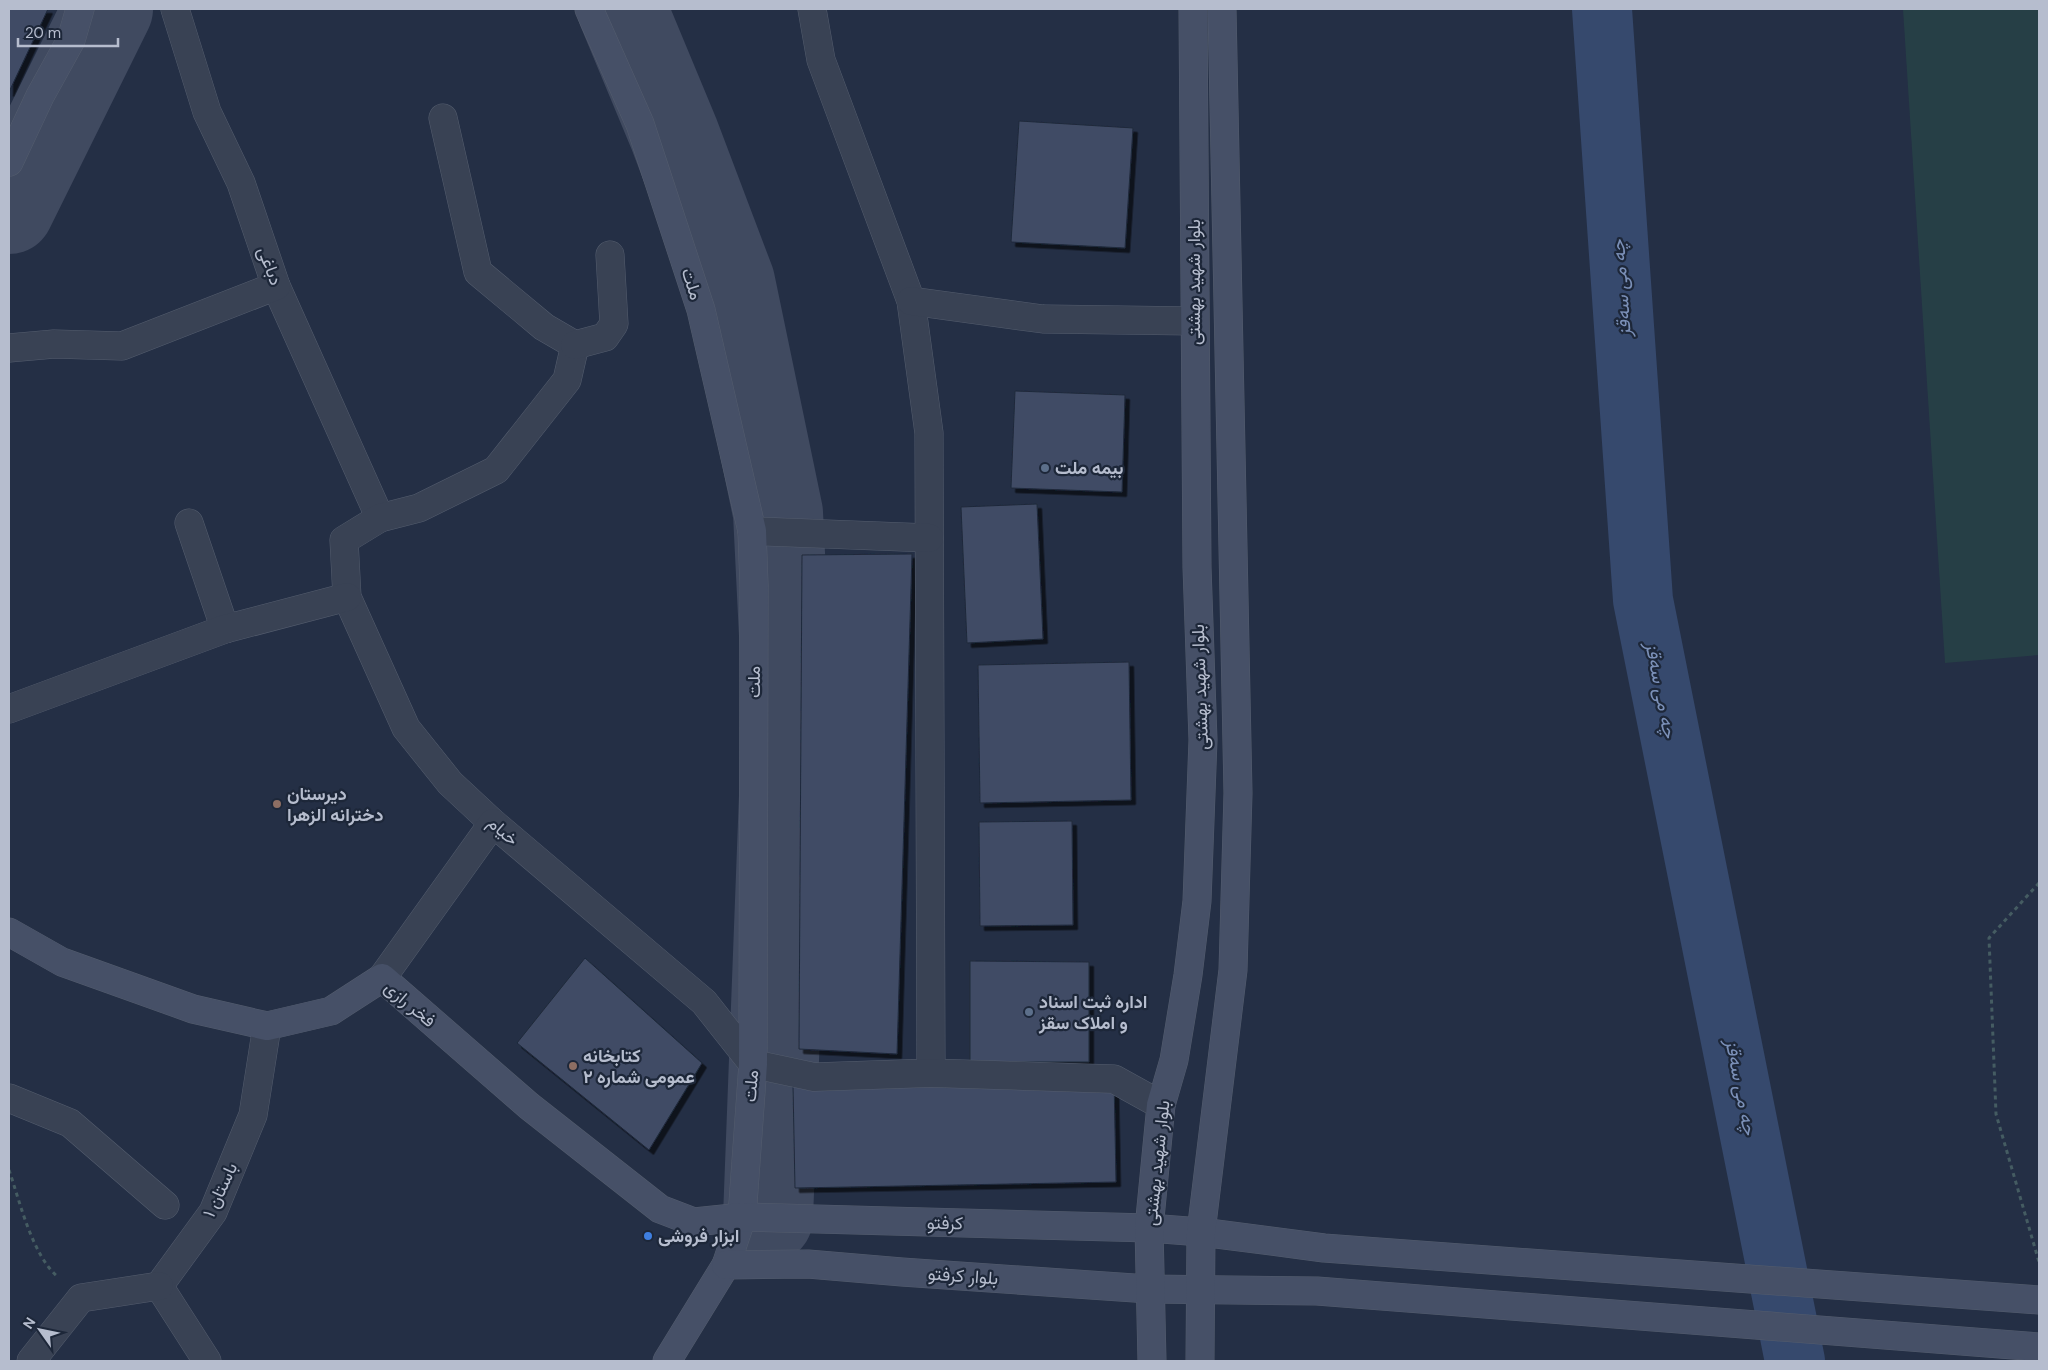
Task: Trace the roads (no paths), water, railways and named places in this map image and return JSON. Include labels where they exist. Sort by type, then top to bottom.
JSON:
[{"type":"main road","points":[[9,162],[40,96],[71,40],[80,9]]},
{"type":"main road","name":"ملت","points":[[589,9],[640,124],[701,310],[752,530],[754,585],[753,1064],[742,1217],[726,1265],[667,1361]]},
{"type":"main road","name":"بلوار شهید بهشتی","points":[[1152,1361],[1149,1228],[1161,1104],[1174,1060],[1188,975],[1196,901],[1203,740],[1197,596],[1194,321],[1194,9]]},
{"type":"main road","name":"بلوار شهید بهشتی","points":[[1200,1361],[1201,1232],[1233,970],[1238,793],[1222,9]]},
{"type":"main road","name":"فخر رازی","points":[[9,932],[62,962],[193,1009],[267,1026],[331,1011],[382,978],[529,1106],[660,1209],[694,1222],[742,1217]]},
{"type":"main road","name":"کرفتو","points":[[742,1217],[1149,1228],[1201,1232],[1324,1248],[2039,1300]]},
{"type":"main road","name":"بلوار کرفتو","points":[[726,1265],[808,1264],[1149,1289],[1317,1291],[2039,1347]]},
{"type":"street","name":"دباغی","points":[[175,9],[207,112],[241,184],[276,286],[380,518]]},
{"type":"street","points":[[812,9],[821,60],[911,301],[929,433],[931,1073]]},
{"type":"street","points":[[443,118],[478,272],[486,281],[544,327],[575,345],[605,337],[614,324],[610,255]]},
{"type":"street","points":[[9,348],[54,344],[122,346],[276,286]]},
{"type":"street","points":[[911,301],[1044,319],[1194,321]]},
{"type":"street","points":[[380,518],[419,508],[496,470],[567,380],[575,345]]},
{"type":"street","name":"خیام","points":[[380,518],[344,540],[347,596],[406,728],[450,783],[493,823],[704,1002],[753,1064]]},
{"type":"street","points":[[189,523],[225,629]]},
{"type":"street","points":[[752,530],[929,538]]},
{"type":"street","points":[[9,710],[225,629],[347,596]]},
{"type":"street","points":[[382,978],[493,823]]},
{"type":"street","name":"باستان ۱","points":[[159,1286],[213,1212],[253,1115],[267,1026]]},
{"type":"street","points":[[753,1064],[814,1077],[931,1073],[1114,1079],[1161,1104]]},
{"type":"street","points":[[9,1098],[70,1123],[165,1205]]},
{"type":"street","points":[[31,1361],[82,1298],[159,1286],[206,1361]]},
{"type":"waterway","name":"چە می سەقز","points":[[1602,9],[1643,600],[1795,1361]]},
{"type":"place","name":"بیمه ملت","points":[[1045,468]]},
{"type":"place","name":"دیرستان دخترانه الزهرا","points":[[277,804]]},
{"type":"place","name":"اداره ثبت اسناد و املاک سقز","points":[[1029,1012]]},
{"type":"place","name":"کتابخانه عمومی شماره ۲","points":[[573,1066]]},
{"type":"place","name":"ابزار فروشی","points":[[648,1236]]}]
